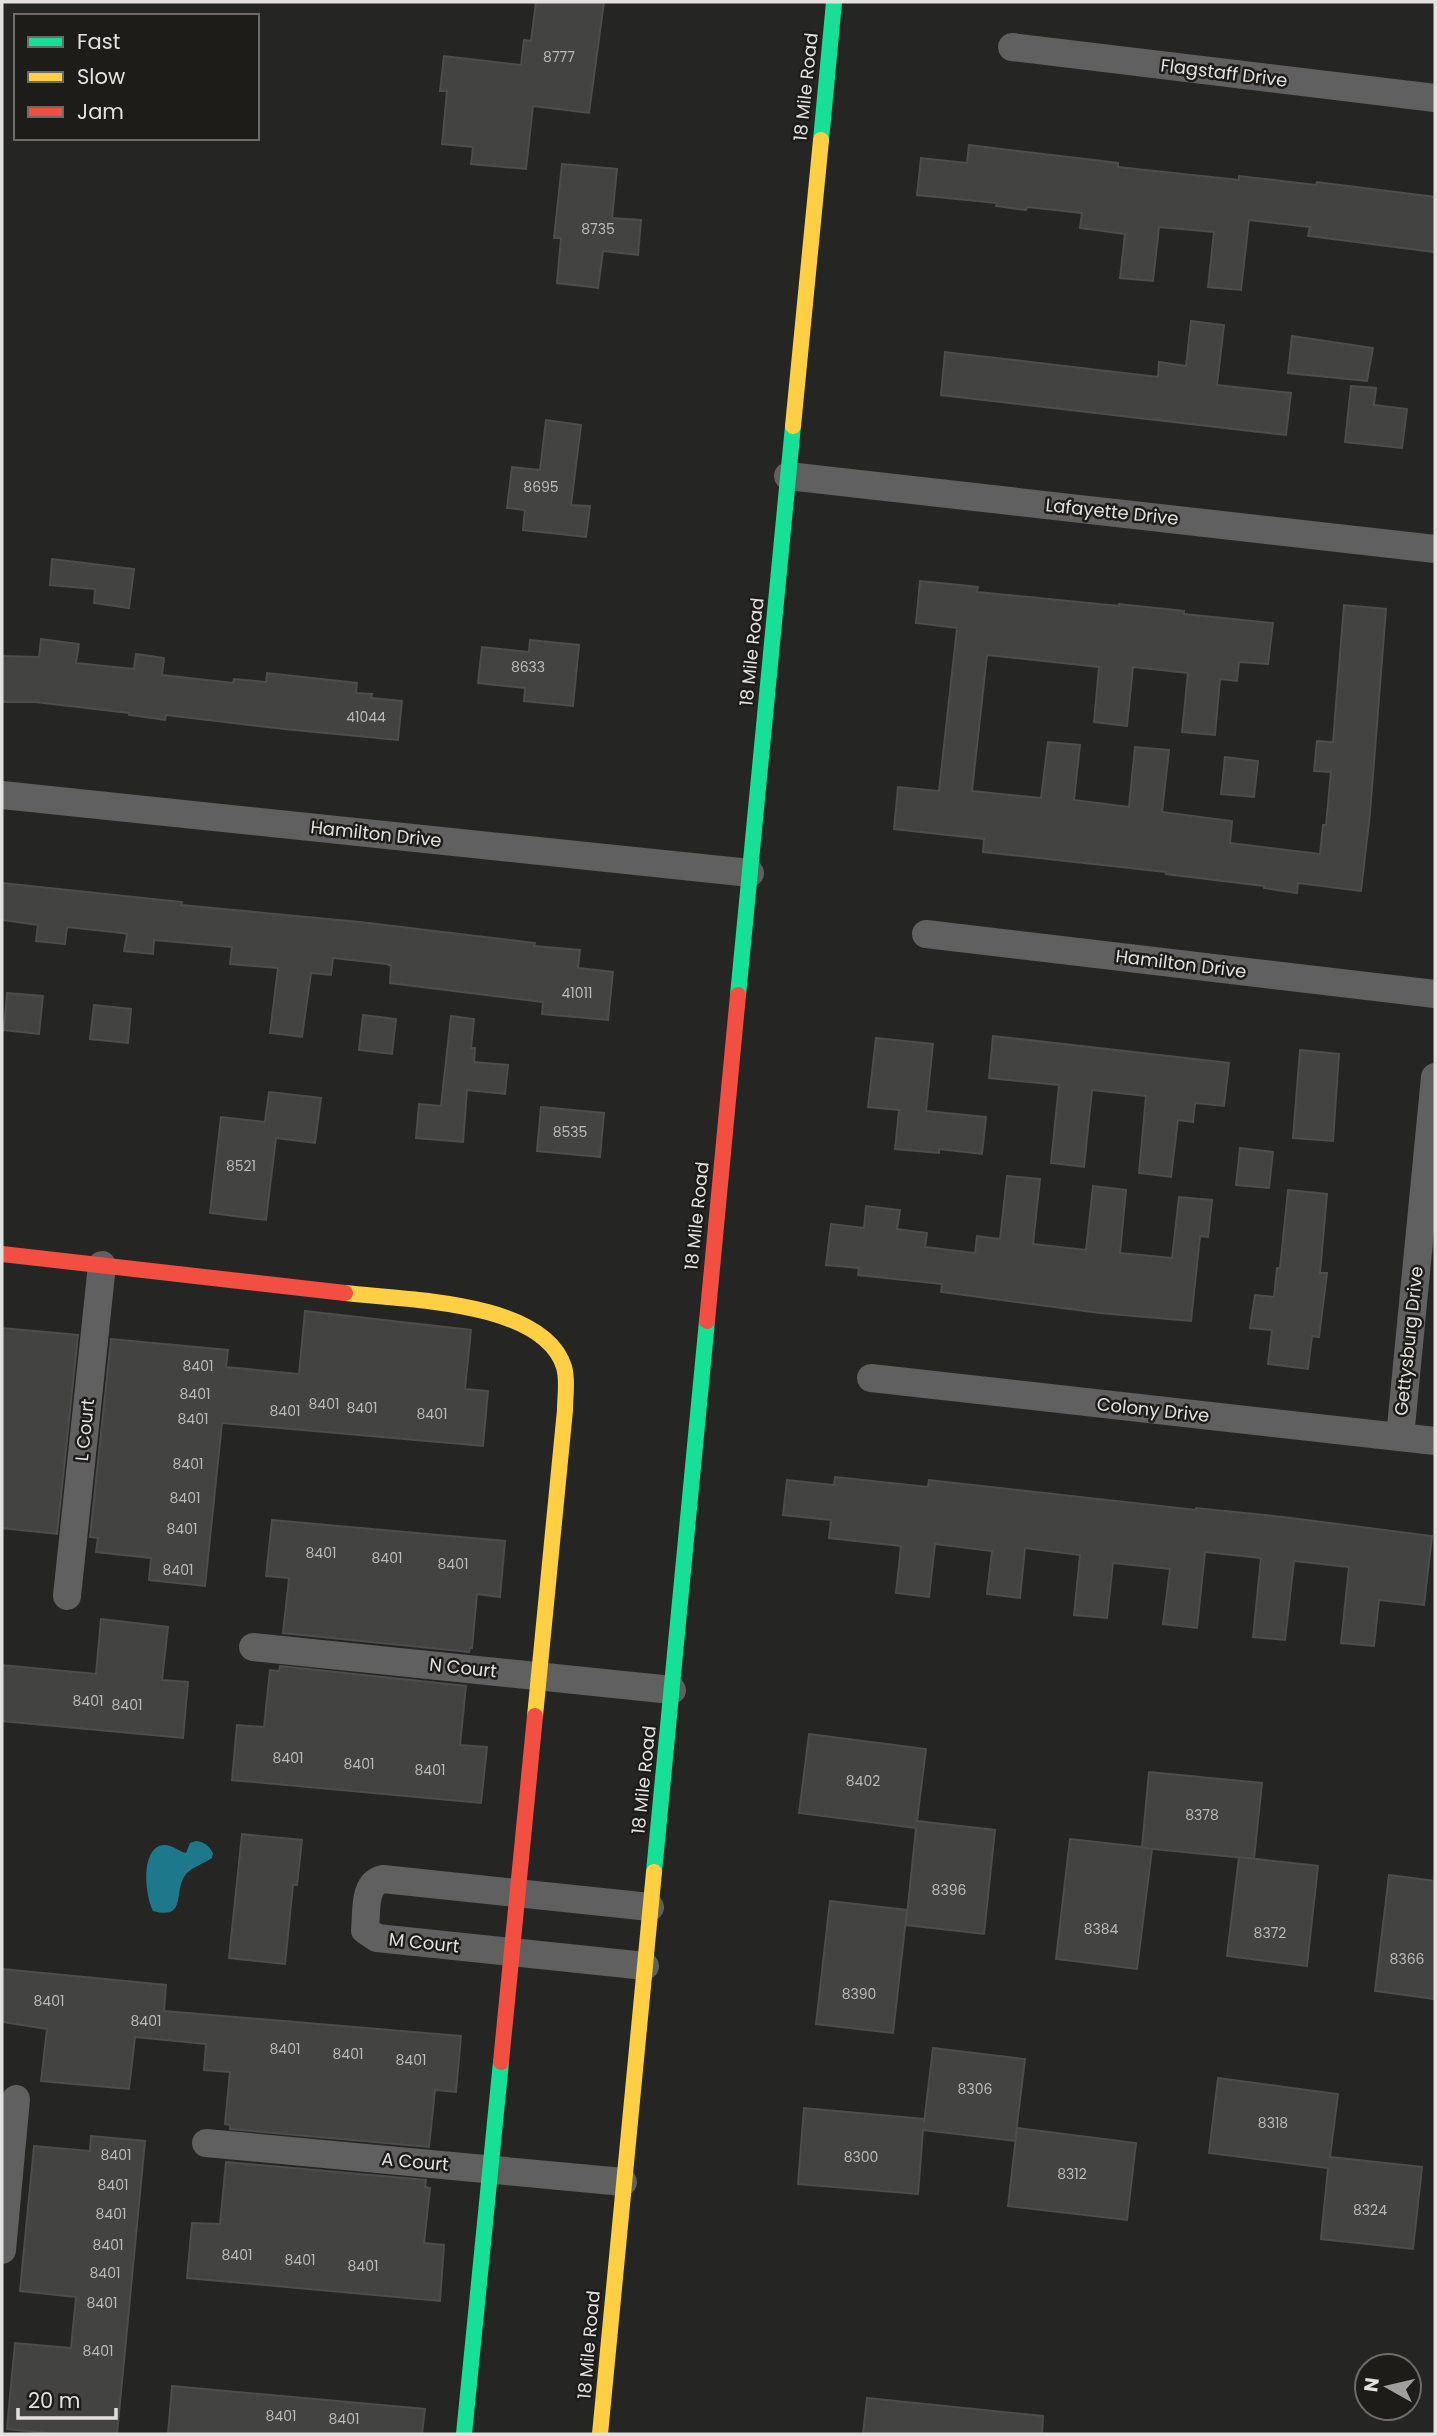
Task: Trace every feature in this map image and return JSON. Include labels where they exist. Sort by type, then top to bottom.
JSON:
[{"type":"street","name":"18 Mile Road","points":[[600,2434],[834,2]]},
{"type":"street","name":"Flagstaff Drive","points":[[1012,47],[1435,98]]},
{"type":"street","name":"Lafayette Drive","points":[[788,476],[1435,549]]},
{"type":"street","name":"Hamilton Drive","points":[[2,795],[750,873]]},
{"type":"street","name":"Hamilton Drive","points":[[926,934],[1435,994]]},
{"type":"street","name":"Gettysburg Drive","points":[[1400,1437],[1435,1077]]},
{"type":"street","points":[[2,1254],[475,1308],[506,1316],[527,1326],[547,1340],[564,1366],[565,1410],[464,2434]]},
{"type":"street","name":"L Court","points":[[67,1596],[102,1265]]},
{"type":"street","name":"Colony Drive","points":[[871,1378],[1435,1441]]},
{"type":"street","name":"N Court","points":[[253,1647],[672,1690]]},
{"type":"street","name":"M Court","points":[[645,1966],[377,1938],[365,1930],[369,1887],[375,1881],[383,1879],[650,1907]]},
{"type":"street","points":[[2,2250],[16,2099]]},
{"type":"street","name":"A Court","points":[[206,2143],[623,2182]]},
{"type":"water","points":[[196,1841],[208,1846],[213,1853],[212,1858],[186,1874],[175,1909],[163,1913],[153,1911],[146,1877],[153,1851],[159,1846],[167,1845],[186,1853],[190,1843]]},
{"type":"building","points":[[536,2],[604,2],[589,113],[533,106],[526,169],[471,164],[473,147],[442,144],[447,91],[440,91],[444,56],[521,65],[524,40],[531,41]]},
{"type":"building","points":[[969,145],[1118,163],[1118,167],[1239,180],[1239,176],[1316,185],[1317,182],[1435,197],[1435,252],[1308,236],[1310,227],[1249,220],[1241,290],[1208,287],[1214,232],[1159,227],[1153,281],[1120,278],[1125,234],[1080,228],[1082,213],[1027,207],[1026,210],[996,206],[997,203],[917,195],[921,158],[967,163]]},
{"type":"building","points":[[562,164],[617,169],[612,218],[641,220],[638,255],[603,251],[598,288],[557,283],[561,238],[554,238]]},
{"type":"building","points":[[1191,321],[1224,325],[1217,385],[1291,393],[1286,435],[941,395],[945,352],[1158,377],[1159,362],[1186,366]]},
{"type":"building","points":[[1292,336],[1373,348],[1367,381],[1288,373]]},
{"type":"building","points":[[1351,386],[1376,388],[1374,405],[1407,409],[1402,448],[1345,442]]},
{"type":"building","points":[[546,420],[581,425],[571,505],[590,506],[586,537],[523,530],[525,510],[507,508],[512,467],[540,470]]},
{"type":"building","points":[[52,559],[134,569],[129,608],[94,603],[95,589],[50,585]]},
{"type":"building","points":[[920,581],[978,587],[977,592],[1119,604],[1273,623],[1268,664],[1239,662],[1237,681],[1220,679],[1215,735],[1182,732],[1188,673],[1133,667],[1127,726],[1094,722],[1099,667],[987,655],[972,791],[1041,798],[1048,742],[1080,745],[1074,800],[1129,807],[1135,747],[1169,750],[1162,812],[1232,821],[1230,843],[1320,854],[1331,772],[1314,771],[1317,741],[1333,742],[1344,605],[1386,609],[1361,891],[1298,883],[1297,893],[1166,872],[983,852],[984,839],[894,829],[898,787],[939,791],[957,628],[916,623]]},
{"type":"building","points":[[41,639],[79,644],[76,663],[134,669],[136,654],[164,658],[162,675],[233,683],[234,679],[266,682],[267,673],[357,683],[356,693],[372,694],[371,698],[402,701],[398,740],[166,715],[165,720],[35,702],[2,702],[2,656],[39,657]]},
{"type":"building","points":[[530,640],[579,645],[573,706],[524,701],[525,688],[478,683],[482,647],[529,652]]},
{"type":"building","points":[[1225,757],[1258,761],[1254,797],[1221,794]]},
{"type":"building","points":[[2,883],[182,902],[181,905],[360,922],[580,950],[578,968],[613,972],[608,1020],[542,1014],[543,1002],[390,983],[391,966],[387,964],[333,958],[331,975],[311,973],[302,1037],[270,1033],[278,968],[230,964],[232,947],[154,940],[153,954],[124,951],[127,934],[122,933],[67,927],[65,944],[36,941],[38,925],[2,920]]},
{"type":"building","points":[[7,993],[43,996],[39,1034],[4,1030]]},
{"type":"building","points":[[94,1005],[131,1009],[128,1043],[90,1039]]},
{"type":"building","points":[[363,1015],[396,1019],[392,1054],[359,1050]]},
{"type":"building","points":[[451,1016],[474,1019],[471,1048],[475,1048],[474,1062],[508,1065],[505,1094],[467,1090],[463,1142],[416,1138],[419,1104],[441,1106]]},
{"type":"building","points":[[993,1036],[1229,1063],[1224,1106],[1195,1103],[1193,1122],[1178,1120],[1171,1177],[1139,1173],[1146,1096],[1092,1090],[1084,1167],[1051,1163],[1059,1085],[989,1078]]},
{"type":"building","points":[[876,1038],[933,1044],[926,1111],[986,1117],[982,1154],[939,1149],[939,1153],[895,1149],[899,1110],[868,1107]]},
{"type":"building","points":[[1300,1050],[1339,1054],[1333,1141],[1293,1138]]},
{"type":"building","points":[[269,1092],[321,1098],[315,1143],[276,1138],[266,1220],[210,1213],[221,1117],[265,1122]]},
{"type":"building","points":[[541,1107],[604,1113],[600,1157],[537,1151]]},
{"type":"building","points":[[1240,1148],[1273,1152],[1269,1188],[1236,1185]]},
{"type":"building","points":[[1007,1176],[1040,1179],[1033,1244],[1086,1250],[1093,1186],[1126,1190],[1120,1253],[1172,1258],[1179,1197],[1212,1200],[1208,1237],[1200,1236],[1191,1321],[1100,1313],[941,1292],[942,1284],[858,1275],[859,1268],[826,1265],[831,1224],[864,1228],[866,1206],[900,1210],[897,1229],[927,1233],[925,1247],[975,1253],[977,1236],[1000,1239]]},
{"type":"building","points":[[1288,1190],[1327,1194],[1320,1273],[1327,1273],[1319,1337],[1312,1336],[1308,1369],[1268,1364],[1272,1330],[1250,1328],[1255,1295],[1274,1297],[1277,1268],[1280,1268]]},
{"type":"building","points":[[305,1311],[471,1330],[465,1389],[488,1391],[483,1446],[222,1423],[205,1586],[149,1580],[151,1558],[96,1552],[98,1538],[90,1537],[111,1339],[228,1350],[226,1367],[299,1374]]},
{"type":"building","points":[[2,1328],[78,1335],[57,1534],[2,1528]]},
{"type":"building","points":[[835,1477],[928,1487],[929,1480],[1283,1517],[1432,1536],[1424,1605],[1379,1600],[1374,1646],[1341,1643],[1349,1567],[1294,1561],[1285,1640],[1253,1637],[1261,1558],[1205,1552],[1197,1628],[1163,1624],[1170,1569],[1113,1563],[1107,1618],[1074,1615],[1080,1555],[1025,1548],[1020,1598],[987,1594],[992,1551],[935,1544],[929,1597],[896,1593],[901,1546],[829,1538],[831,1520],[783,1515],[787,1480],[834,1485]]},
{"type":"building","points":[[272,1520],[505,1541],[500,1597],[477,1594],[472,1648],[469,1652],[283,1633],[289,1578],[266,1576]]},
{"type":"building","points":[[101,1619],[168,1627],[162,1680],[188,1682],[183,1738],[2,1721],[2,1665],[96,1674]]},
{"type":"building","points":[[280,1666],[466,1686],[460,1745],[487,1747],[481,1803],[232,1780],[237,1725],[264,1727],[270,1670],[279,1671]]},
{"type":"building","points":[[809,1734],[926,1749],[917,1821],[995,1830],[984,1934],[906,1925],[916,1828],[799,1813]]},
{"type":"building","points":[[1149,1772],[1262,1783],[1254,1859],[1143,1848],[1152,1849],[1137,1969],[1056,1959],[1070,1839],[1142,1847]]},
{"type":"building","points":[[242,1834],[302,1840],[297,1885],[293,1885],[285,1964],[229,1958]]},
{"type":"building","points":[[1239,1857],[1318,1866],[1307,1966],[1227,1956]]},
{"type":"building","points":[[1389,1875],[1435,1881],[1435,1999],[1375,1991]]},
{"type":"building","points":[[830,1901],[907,1910],[893,2033],[816,2024]]},
{"type":"building","points":[[2,1969],[166,1985],[164,2011],[461,2036],[456,2092],[435,2090],[429,2147],[230,2129],[230,2125],[225,2124],[230,2072],[204,2070],[206,2044],[135,2037],[129,2089],[41,2081],[47,2029],[2,2022]]},
{"type":"building","points":[[933,2048],[1025,2059],[1015,2141],[923,2130],[918,2194],[798,2184],[804,2108],[924,2119],[924,2123]]},
{"type":"building","points":[[1218,2078],[1338,2094],[1330,2157],[1422,2167],[1413,2249],[1321,2239],[1328,2168],[1209,2153]]},
{"type":"building","points":[[1017,2128],[1136,2143],[1127,2220],[1008,2206]]},
{"type":"building","points":[[91,2136],[145,2141],[117,2434],[57,2434],[7,2429],[15,2343],[71,2348],[76,2297],[20,2291],[34,2146],[90,2151]]},
{"type":"building","points":[[226,2162],[426,2180],[425,2187],[430,2188],[424,2243],[444,2245],[440,2301],[187,2278],[192,2223],[220,2224]]},
{"type":"building","points":[[172,2386],[425,2409],[422,2434],[168,2434]]},
{"type":"building","points":[[867,2398],[1043,2416],[1042,2434],[863,2434]]},
{"type":"traffic: fast","points":[[821,140],[834,2]]},
{"type":"traffic: fast","points":[[738,995],[793,426]]},
{"type":"traffic: fast","points":[[654,1872],[707,1321]]},
{"type":"traffic: fast","points":[[464,2434],[501,2062]]},
{"type":"traffic: slow","points":[[793,426],[821,140]]},
{"type":"traffic: slow","points":[[345,1293],[434,1302],[501,1316],[529,1328],[551,1345],[564,1367],[565,1410],[535,1716]]},
{"type":"traffic: slow","points":[[600,2434],[654,1872]]},
{"type":"traffic: jam","points":[[707,1321],[738,995]]},
{"type":"traffic: jam","points":[[2,1254],[345,1293]]},
{"type":"traffic: jam","points":[[501,2062],[535,1716]]}]
